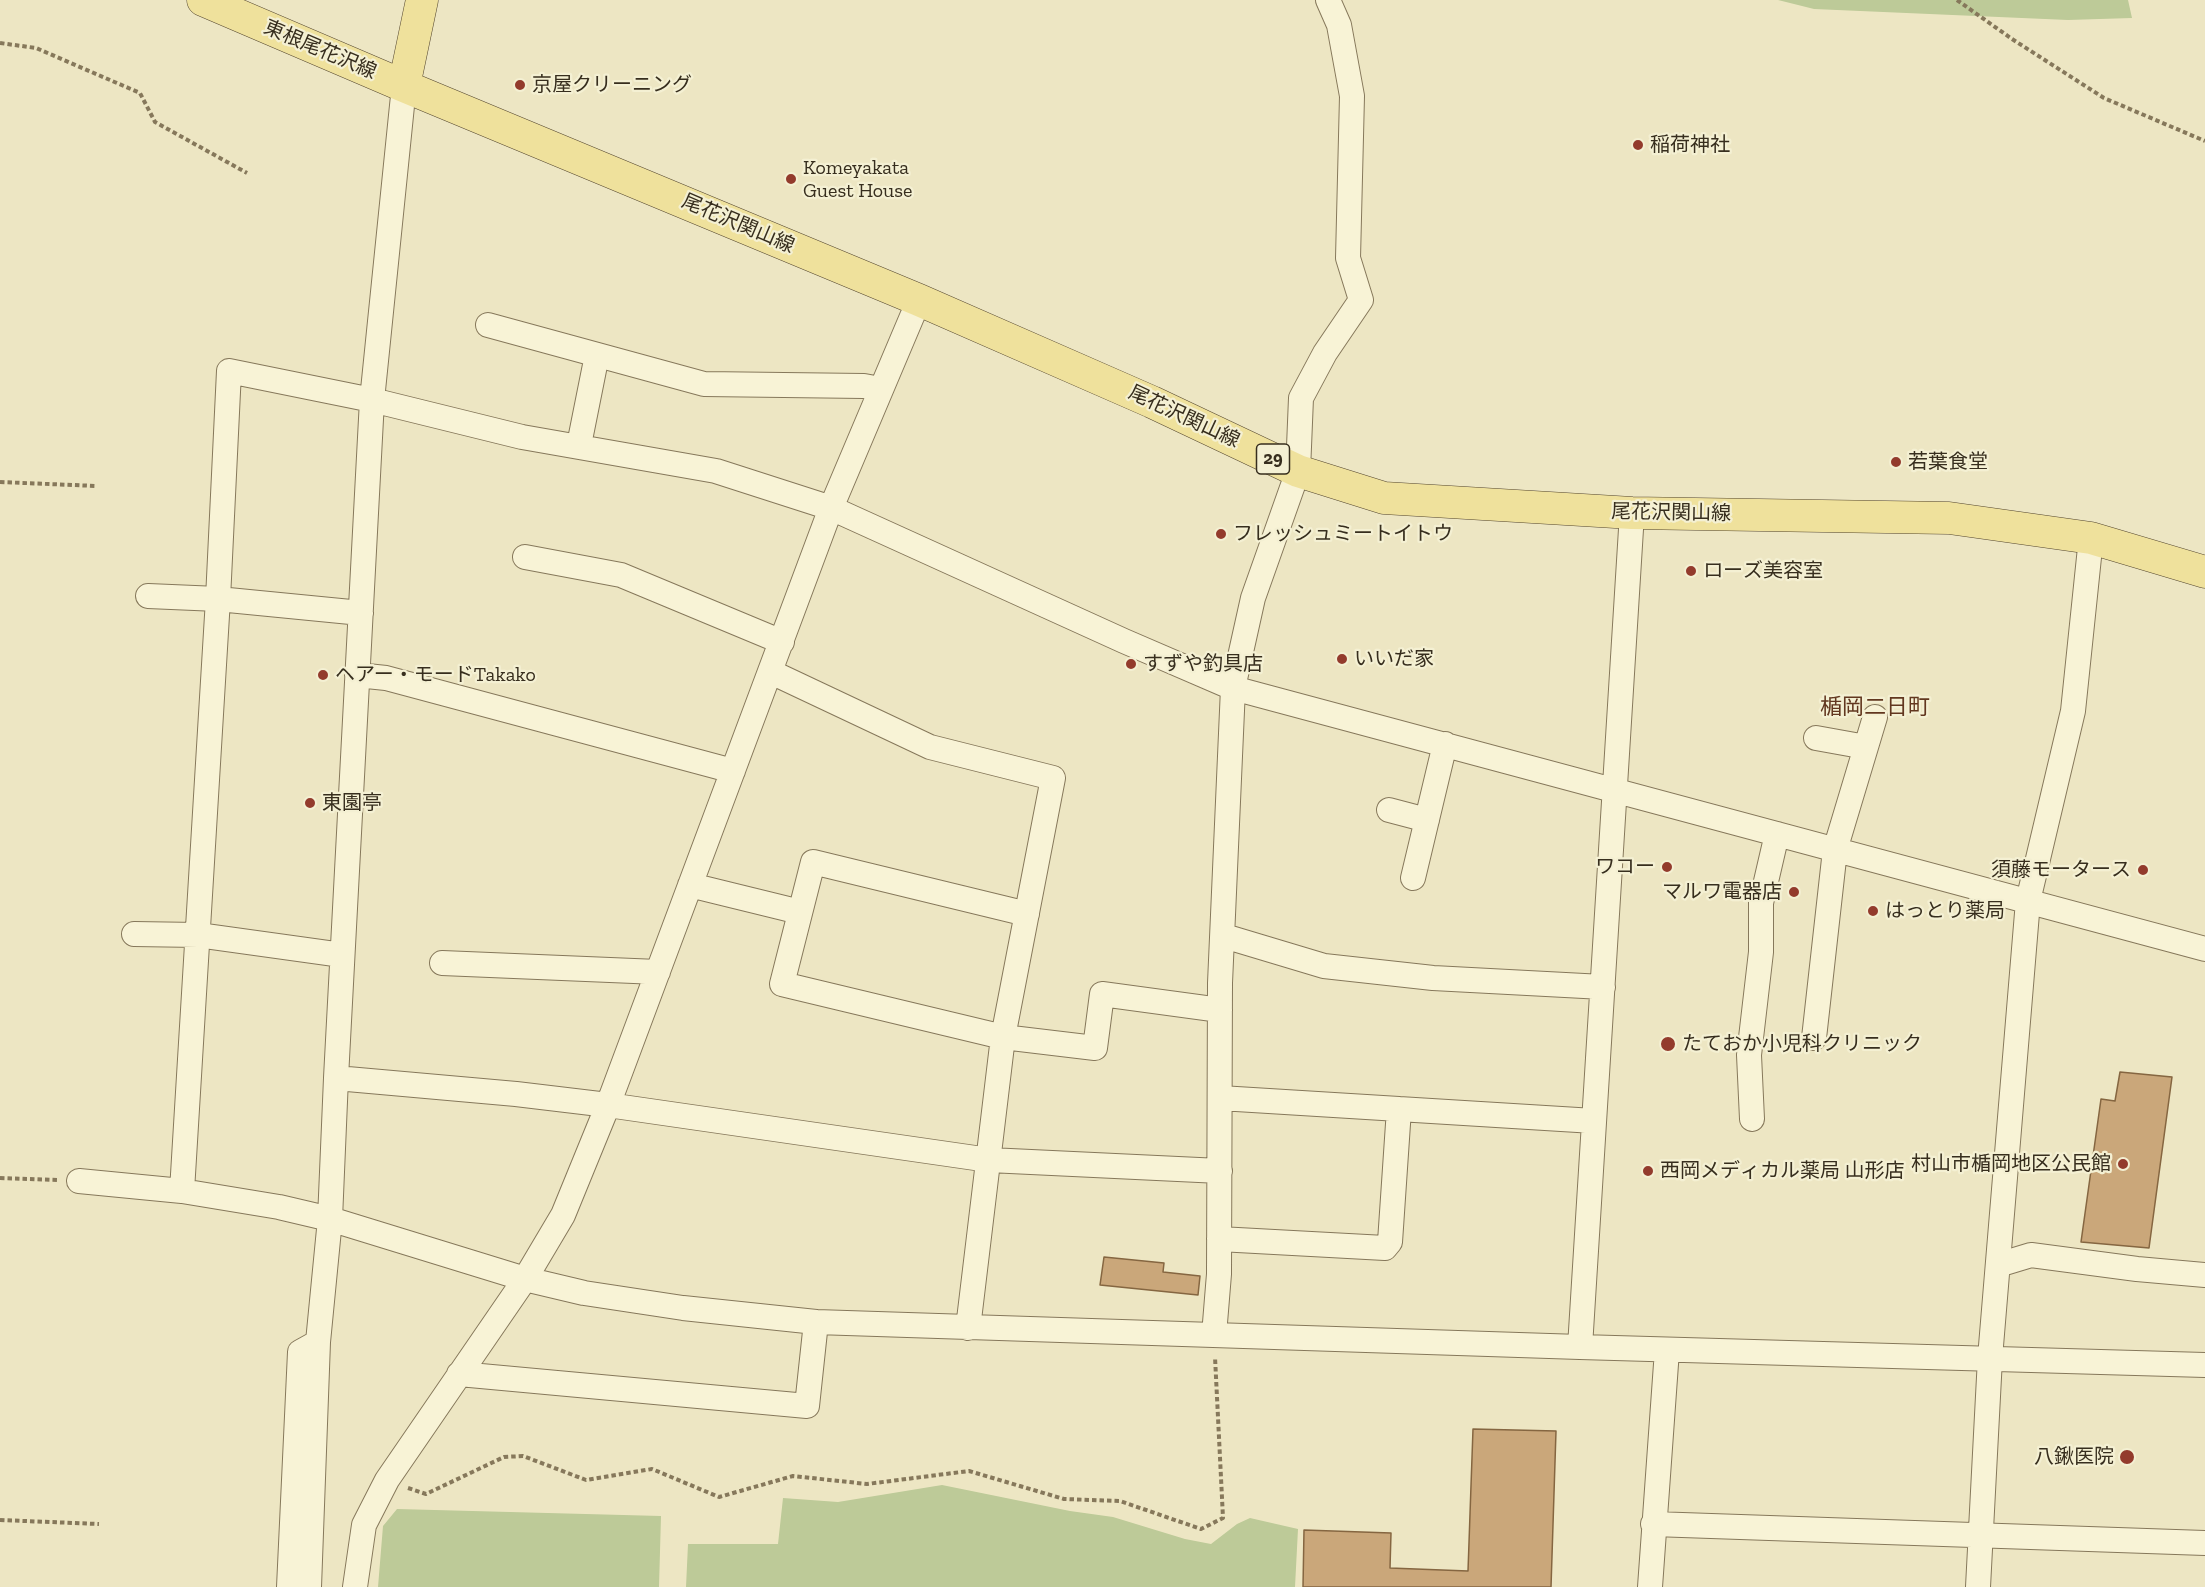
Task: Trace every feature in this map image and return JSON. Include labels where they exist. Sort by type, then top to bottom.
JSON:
[{"type":"main road","name":"東根尾花沢線","points":[[203,0],[404,86]]},
{"type":"main road","points":[[404,86],[422,0]]},
{"type":"main road","name":"尾花沢関山線","points":[[404,86],[919,300],[1152,402],[1298,471],[1384,498],[1632,513],[1949,518],[2091,538],[2205,572]]},
{"type":"street","points":[[1214,1335],[1219,1239],[1220,1010],[1233,688],[1253,598],[1298,471],[1301,398],[1325,353],[1361,300],[1348,258],[1353,96],[1339,25],[1328,0]]},
{"type":"street","points":[[309,1587],[318,1342],[330,1219],[372,400],[404,86]]},
{"type":"street","points":[[355,1587],[364,1525],[387,1480],[525,1279],[563,1215],[608,1105],[831,508],[919,300]]},
{"type":"street","points":[[488,325],[704,384],[864,386],[880,389]]},
{"type":"street","points":[[579,445],[597,355]]},
{"type":"street","points":[[182,1191],[218,599],[229,370],[372,400],[522,437],[579,445],[716,471],[831,508],[1233,688],[2205,950]]},
{"type":"street","points":[[1580,1347],[1632,513]]},
{"type":"street","points":[[1978,1587],[1990,1358],[2028,901],[2073,711],[2091,538]]},
{"type":"street","points":[[525,557],[621,575],[782,642]]},
{"type":"street","points":[[147,596],[218,599],[361,613]]},
{"type":"street","points":[[771,672],[930,747],[1053,778],[1003,1037],[968,1328]]},
{"type":"street","points":[[357,675],[386,678],[733,771]]},
{"type":"street","points":[[1814,1038],[1835,850],[1875,717]]},
{"type":"street","points":[[1816,738],[1866,747]]},
{"type":"street","points":[[1413,878],[1445,744]]},
{"type":"street","points":[[1389,810],[1427,820]]},
{"type":"street","points":[[1752,1119],[1749,1055],[1761,952],[1761,903],[1777,834]]},
{"type":"street","points":[[1027,914],[813,862],[782,984],[1003,1037],[1095,1048],[1102,994],[1220,1010]]},
{"type":"street","points":[[690,885],[800,912]]},
{"type":"street","points":[[134,934],[198,936],[342,956]]},
{"type":"street","points":[[1224,936],[1324,966],[1433,978],[1603,987]]},
{"type":"street","points":[[442,963],[658,972]]},
{"type":"street","points":[[336,1078],[516,1094],[608,1105],[989,1160],[1220,1171]]},
{"type":"street","points":[[1220,1098],[1594,1121]]},
{"type":"street","points":[[1219,1239],[1385,1248],[1390,1242],[1399,1109]]},
{"type":"street","points":[[79,1181],[182,1191],[279,1207],[330,1219],[525,1279],[584,1293],[683,1308],[816,1322],[2205,1365]]},
{"type":"street","points":[[1998,1265],[2031,1255],[2137,1269],[2205,1275]]},
{"type":"street","points":[[459,1374],[807,1406],[816,1322]]},
{"type":"street","points":[[290,1587],[300,1352],[318,1342]]},
{"type":"street","points":[[1650,1587],[1667,1350]]},
{"type":"street","points":[[1653,1524],[2205,1543]]},
{"type":"path","points":[[1957,0],[2012,39],[2104,98],[2205,141]]},
{"type":"path","points":[[0,43],[36,48],[140,93],[155,122],[247,172]]},
{"type":"path","points":[[0,482],[96,486]]},
{"type":"path","points":[[0,1178],[79,1181]]},
{"type":"path","points":[[387,1480],[426,1494],[504,1457],[523,1456],[586,1480],[652,1469],[719,1497],[794,1476],[867,1484],[969,1471],[1064,1499],[1120,1501],[1201,1529],[1223,1518],[1214,1335]]},
{"type":"path","points":[[0,1520],[99,1524]]},
{"type":"green space","points":[[1778,0],[2128,0],[2132,18],[2068,20],[1814,9]]},
{"type":"green space","points":[[942,1485],[1070,1511],[1113,1517],[1185,1539],[1211,1544],[1237,1524],[1250,1518],[1298,1529],[1295,1587],[686,1587],[688,1544],[778,1544],[783,1498],[838,1502]]},
{"type":"green space","points":[[397,1509],[661,1516],[659,1587],[378,1587],[383,1526]]},
{"type":"building","points":[[2120,1072],[2172,1077],[2149,1248],[2081,1242],[2101,1099],[2115,1101]]},
{"type":"building","points":[[1104,1257],[1164,1263],[1163,1272],[1200,1276],[1198,1295],[1100,1285]]},
{"type":"building","points":[[1473,1429],[1556,1431],[1551,1587],[1303,1587],[1304,1530],[1391,1533],[1390,1568],[1468,1571]]},
{"type":"place","name":"京屋クリーニング","points":[[520,85]]},
{"type":"place","name":"稲荷神社","points":[[1638,145]]},
{"type":"place","name":"Komeyakata Guest House","points":[[791,179]]},
{"type":"place","name":"若葉食堂","points":[[1896,462]]},
{"type":"place","name":"フレッシュミートイトウ","points":[[1221,534]]},
{"type":"place","name":"ローズ美容室","points":[[1691,571]]},
{"type":"place","name":"いいだ家","points":[[1342,659]]},
{"type":"place","name":"すずや釣具店","points":[[1131,664]]},
{"type":"place","name":"ヘアー・モードTakako","points":[[323,675]]},
{"type":"place","name":"東園亭","points":[[310,803]]},
{"type":"place","name":"ワコー","points":[[1667,867]]},
{"type":"place","name":"須藤モータース","points":[[2143,870]]},
{"type":"place","name":"マルワ電器店","points":[[1794,892]]},
{"type":"place","name":"はっとり薬局","points":[[1873,911]]},
{"type":"place","name":"たておか小児科クリニック","points":[[1668,1044]]},
{"type":"place","name":"村山市楯岡地区公民館","points":[[2123,1164]]},
{"type":"place","name":"西岡メディカル薬局 山形店","points":[[1648,1171]]},
{"type":"place","name":"八鍬医院","points":[[2127,1457]]},
{"type":"district","name":"楯岡二日町","points":[[1875,708]]}]
